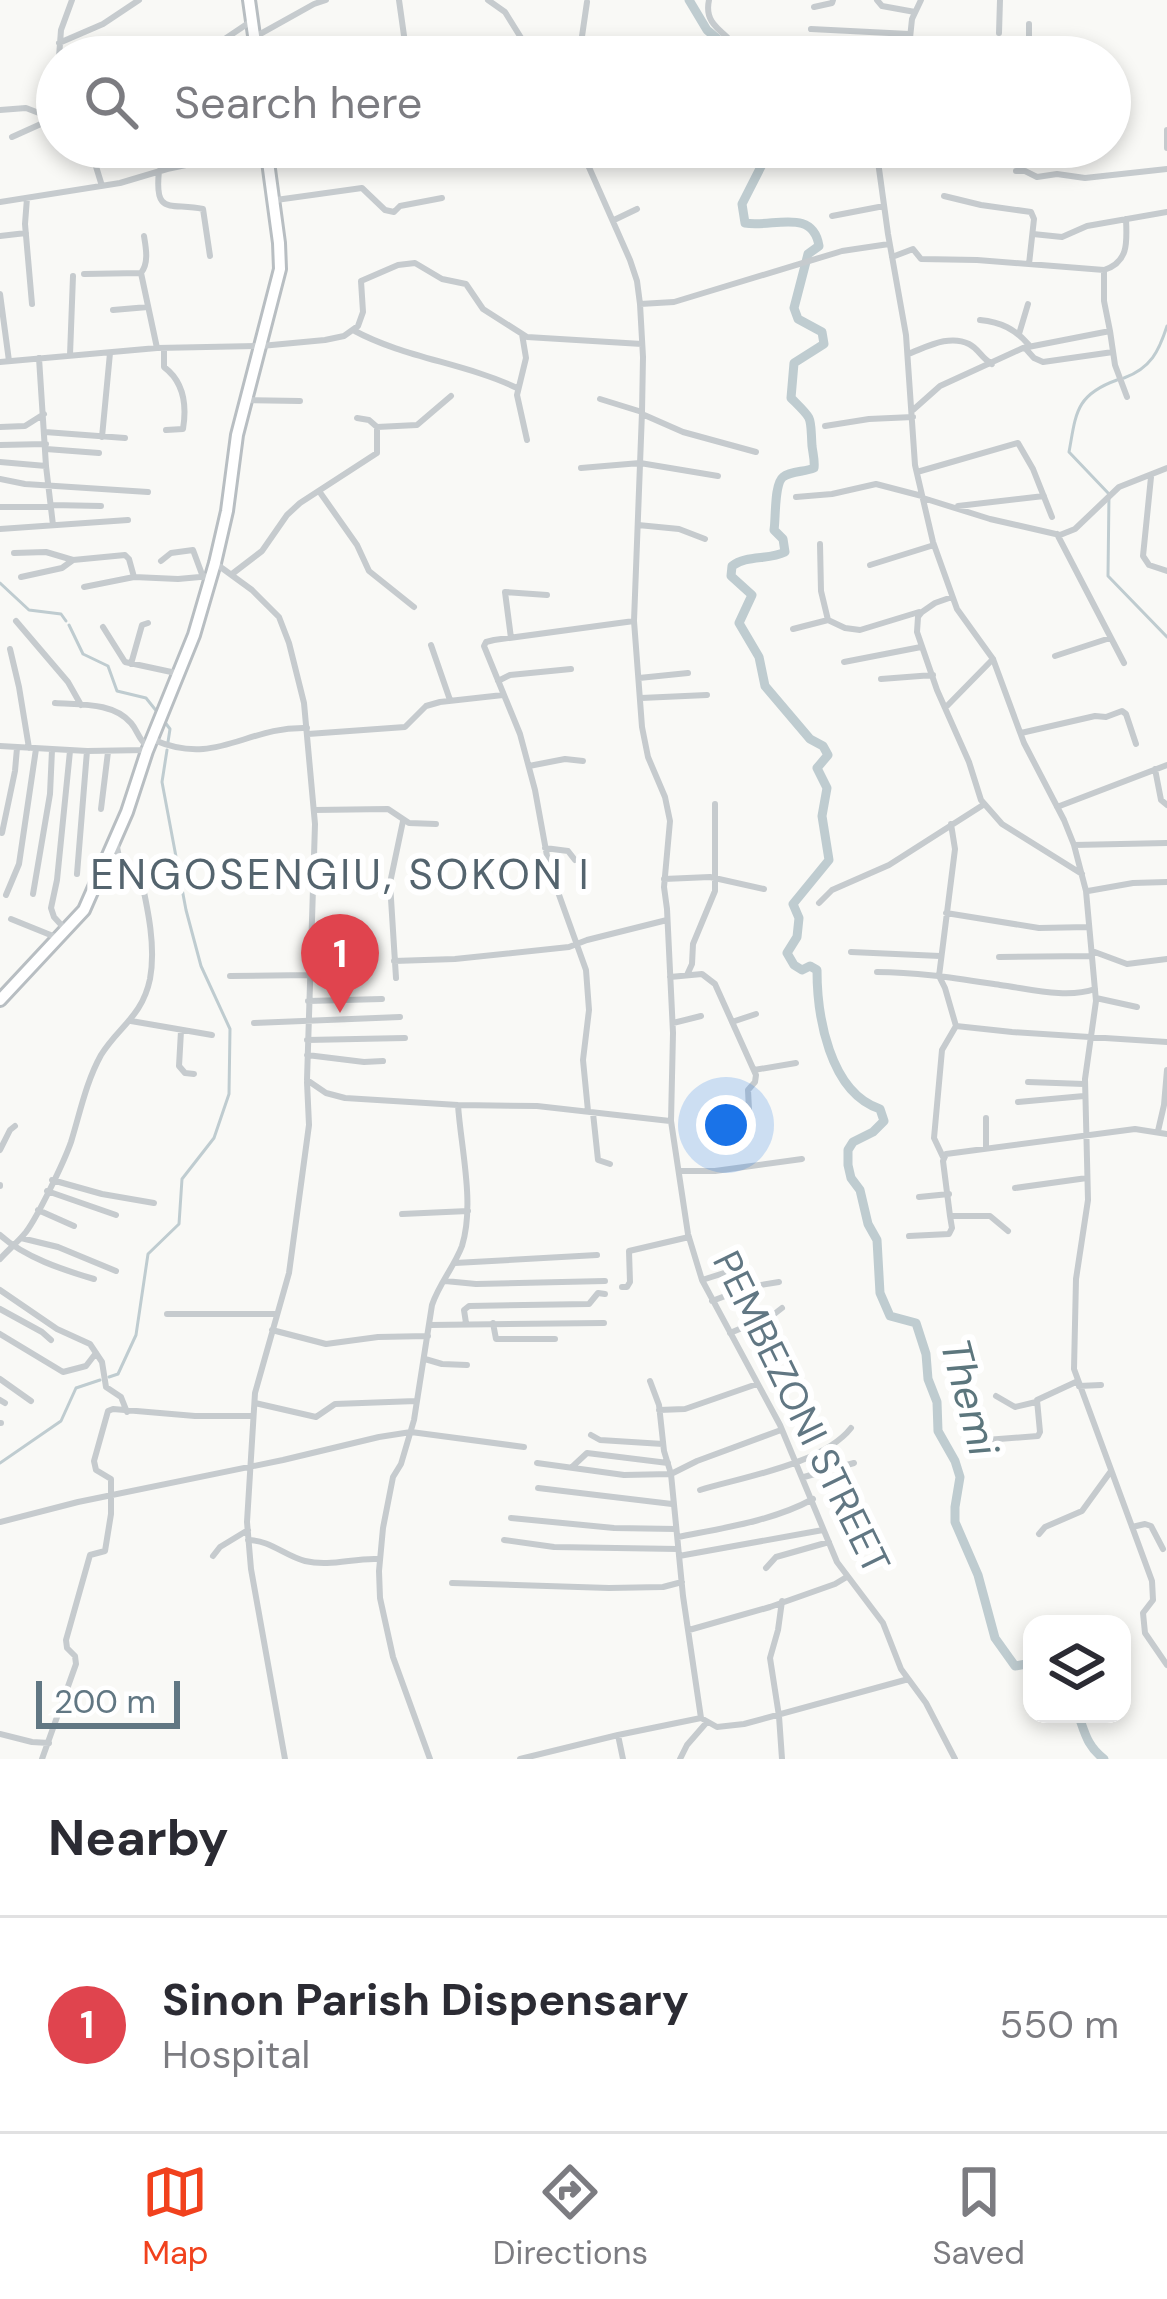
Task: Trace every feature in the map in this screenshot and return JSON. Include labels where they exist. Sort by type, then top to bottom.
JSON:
[{"type":"street","points":[[60,36],[73,0]]},
{"type":"street","points":[[75,36],[139,0]]},
{"type":"street","points":[[249,0],[255,36]]},
{"type":"street","points":[[257,36],[326,0]]},
{"type":"street","points":[[399,0],[403,36]]},
{"type":"street","points":[[488,0],[505,12],[520,36]]},
{"type":"street","points":[[709,0],[707,14],[726,36]]},
{"type":"street","points":[[814,7],[833,0]]},
{"type":"street","points":[[877,0],[882,6],[915,12]]},
{"type":"street","points":[[811,29],[909,34],[921,0]]},
{"type":"street","points":[[999,33],[1000,0]]},
{"type":"street","points":[[581,36],[587,2]]},
{"type":"street","points":[[229,36],[253,20]]},
{"type":"street","points":[[1029,24],[1029,36]]},
{"type":"street","points":[[0,110],[36,112]]},
{"type":"street","points":[[12,136],[36,127]]},
{"type":"street","points":[[1167,130],[1167,148]]},
{"type":"street","points":[[96,168],[102,186]]},
{"type":"street","points":[[0,202],[102,186],[172,168]]},
{"type":"street","points":[[0,1000],[63,935],[90,899],[179,674],[227,511],[237,435],[280,269],[268,168]]},
{"type":"street","name":"PEMBEZONI STREET","points":[[590,168],[634,271],[640,304],[642,413],[634,622],[642,728],[670,821],[664,879],[673,1023],[671,1121],[689,1237],[701,1280],[782,1429],[846,1577],[883,1623],[906,1679],[926,1702],[955,1759]]},
{"type":"street","points":[[879,168],[908,353],[917,472],[934,545],[952,597],[993,659],[1035,767],[1074,844],[1086,892],[1095,993],[1084,1084],[1088,1200],[1076,1280],[1074,1363],[1146,1560],[1154,1594],[1143,1613],[1144,1630],[1167,1665]]},
{"type":"street","points":[[1016,172],[1089,178],[1167,169]]},
{"type":"street","points":[[163,170],[158,196],[168,207],[202,209],[210,256]]},
{"type":"street","points":[[272,200],[362,188],[385,210],[394,212],[400,206],[442,198]]},
{"type":"street","points":[[944,196],[1031,212],[1029,264]]},
{"type":"street","points":[[27,198],[32,304]]},
{"type":"street","points":[[832,216],[884,206]]},
{"type":"street","points":[[614,220],[637,209]]},
{"type":"street","points":[[1033,234],[1062,237],[1087,226],[1167,212]]},
{"type":"street","points":[[892,257],[914,249],[921,260],[1104,270],[1124,255],[1126,219]]},
{"type":"street","points":[[0,236],[26,233]]},
{"type":"street","points":[[144,236],[147,253],[141,273],[148,307],[164,365],[177,378],[183,396],[183,429],[166,430]]},
{"type":"street","points":[[640,304],[674,302],[842,250],[890,244]]},
{"type":"street","points":[[0,294],[4,361],[325,340],[358,326],[363,312],[362,281],[415,263],[442,279],[466,284],[483,309],[522,334],[642,344]]},
{"type":"street","points":[[1104,270],[1113,352],[1127,397]]},
{"type":"street","points":[[84,274],[141,273]]},
{"type":"street","points":[[70,355],[73,276]]},
{"type":"street","points":[[1019,334],[1028,304]]},
{"type":"street","points":[[113,310],[148,307]]},
{"type":"street","points":[[980,320],[1019,334],[1034,358],[1043,362],[1113,352]]},
{"type":"street","points":[[353,330],[518,388]]},
{"type":"street","points":[[825,426],[913,414],[940,386],[1027,347],[1110,331]]},
{"type":"street","points":[[522,334],[526,358],[518,388],[527,440]]},
{"type":"street","points":[[908,353],[956,340],[973,346],[992,364]]},
{"type":"street","points":[[102,437],[110,353]]},
{"type":"street","points":[[39,358],[53,525]]},
{"type":"street","points":[[357,418],[377,427],[417,425],[452,396]]},
{"type":"street","points":[[600,399],[683,432],[756,452]]},
{"type":"street","points":[[246,400],[300,401]]},
{"type":"street","points":[[0,427],[22,427],[44,414]]},
{"type":"street","points":[[232,574],[262,551],[286,515],[377,453],[377,427]]},
{"type":"street","points":[[45,432],[124,438]]},
{"type":"street","points":[[917,472],[1016,442],[1033,469],[1052,517]]},
{"type":"street","points":[[0,445],[99,453]]},
{"type":"street","points":[[0,462],[46,466]]},
{"type":"street","points":[[581,468],[640,463],[718,476]]},
{"type":"street","points":[[796,496],[876,484],[1057,534],[1075,529],[1119,487],[1167,468]]},
{"type":"street","points":[[1152,475],[1143,556],[1149,565],[1167,571]]},
{"type":"street","points":[[0,479],[148,492]]},
{"type":"street","points":[[21,500],[31,484]]},
{"type":"street","points":[[318,490],[357,545],[369,571],[414,607]]},
{"type":"street","points":[[948,506],[1044,496]]},
{"type":"street","points":[[0,507],[21,500],[51,506],[101,506]]},
{"type":"street","points":[[0,529],[128,520]]},
{"type":"street","points":[[638,525],[679,529],[705,539]]},
{"type":"street","points":[[1057,534],[1124,663]]},
{"type":"street","points":[[820,544],[821,591],[828,620]]},
{"type":"street","points":[[870,566],[934,545]]},
{"type":"street","points":[[161,562],[171,553],[193,550],[210,572]]},
{"type":"street","points":[[14,553],[46,552],[73,560],[125,555],[134,577]]},
{"type":"street","points":[[21,577],[62,568],[73,560]]},
{"type":"street","points":[[84,587],[134,577],[232,574],[279,617],[301,686],[314,810],[307,1020],[309,1125],[289,1273],[254,1403],[248,1530],[285,1759]]},
{"type":"street","points":[[511,638],[505,592],[547,595]]},
{"type":"street","points":[[794,628],[828,620],[860,630],[922,612],[952,597]]},
{"type":"street","points":[[922,612],[917,623],[921,647],[983,805],[1002,824],[1082,874]]},
{"type":"street","points":[[16,621],[68,682],[81,705]]},
{"type":"street","points":[[610,1164],[598,1160],[583,1060],[589,992],[586,970],[549,867],[520,734],[484,644],[634,622]]},
{"type":"street","points":[[131,664],[143,624],[148,623]]},
{"type":"street","points":[[103,627],[131,664],[179,674]]},
{"type":"street","points":[[1055,656],[1110,638]]},
{"type":"street","points":[[431,645],[450,700]]},
{"type":"street","points":[[844,662],[921,647]]},
{"type":"street","points":[[6,895],[20,864],[32,749],[10,649]]},
{"type":"street","points":[[945,709],[993,659]]},
{"type":"street","points":[[498,681],[519,673],[571,669]]},
{"type":"street","points":[[639,678],[688,673]]},
{"type":"street","points":[[881,679],[932,675]]},
{"type":"street","points":[[0,747],[108,752],[149,746],[214,749],[273,729],[405,727],[425,706],[503,694]]},
{"type":"street","points":[[641,698],[707,695]]},
{"type":"street","points":[[55,703],[102,706],[131,722],[149,746]]},
{"type":"street","points":[[1021,733],[1123,711],[1136,744]]},
{"type":"street","points":[[2,833],[17,748]]},
{"type":"street","points":[[33,894],[50,794],[52,750]]},
{"type":"street","points":[[63,935],[51,908],[70,751]]},
{"type":"street","points":[[77,874],[87,751]]},
{"type":"street","points":[[101,809],[108,752]]},
{"type":"street","points":[[529,766],[584,761]]},
{"type":"street","points":[[1057,807],[1167,766]]},
{"type":"street","points":[[1155,769],[1160,799],[1167,805]]},
{"type":"street","points":[[687,975],[716,878],[715,804]]},
{"type":"street","points":[[819,903],[832,890],[890,865],[983,805]]},
{"type":"street","points":[[314,810],[388,809],[403,821],[436,824]]},
{"type":"street","points":[[396,978],[390,883],[403,821]]},
{"type":"street","points":[[909,1236],[950,1234],[952,1228],[943,1157],[934,1138],[942,1050],[956,1026],[939,976],[955,849],[951,824]]},
{"type":"street","points":[[0,1259],[21,1238],[38,1210],[71,1141],[103,1052],[131,1021],[151,976],[141,878],[119,856],[115,838]]},
{"type":"street","points":[[1074,844],[1167,843]]},
{"type":"street","points":[[545,848],[568,850],[575,860]]},
{"type":"street","points":[[664,879],[716,878],[764,889]]},
{"type":"street","points":[[1086,892],[1167,882]]},
{"type":"street","points":[[946,913],[1039,928],[1089,927]]},
{"type":"street","points":[[11,919],[63,935]]},
{"type":"street","points":[[394,961],[569,947],[667,920]]},
{"type":"street","points":[[851,952],[940,956]]},
{"type":"street","points":[[999,957],[1092,954],[1127,964],[1167,959]]},
{"type":"street","points":[[877,972],[1095,993],[1137,1006]]},
{"type":"street","points":[[670,976],[703,974],[711,978],[754,1070],[749,1110]]},
{"type":"street","points":[[230,976],[309,975]]},
{"type":"street","points":[[2,979],[16,983]]},
{"type":"street","points":[[308,1001],[382,999]]},
{"type":"street","points":[[732,1022],[756,1015]]},
{"type":"street","points":[[673,1023],[701,1016]]},
{"type":"street","points":[[254,1023],[400,1017]]},
{"type":"street","points":[[131,1021],[212,1035]]},
{"type":"street","points":[[956,1026],[1167,1042]]},
{"type":"street","points":[[181,1031],[179,1066],[194,1074]]},
{"type":"street","points":[[307,1040],[405,1038]]},
{"type":"street","points":[[307,1054],[383,1061]]},
{"type":"street","points":[[754,1070],[796,1063]]},
{"type":"street","points":[[943,1157],[986,1147],[1135,1129],[1162,1132],[1167,1070]]},
{"type":"street","points":[[307,1080],[334,1096],[537,1106],[671,1121]]},
{"type":"street","points":[[1028,1082],[1084,1084]]},
{"type":"street","points":[[1018,1102],[1084,1096]]},
{"type":"street","points":[[430,1759],[393,1657],[380,1598],[379,1559],[393,1477],[411,1432],[434,1299],[455,1263],[466,1227],[458,1105]]},
{"type":"street","points":[[986,1118],[986,1147]]},
{"type":"street","points":[[0,1150],[15,1126]]},
{"type":"street","points":[[680,1171],[802,1159]]},
{"type":"street","points":[[1016,1188],[1087,1178]]},
{"type":"street","points":[[52,1180],[154,1203]]},
{"type":"street","points":[[47,1191],[116,1215]]},
{"type":"street","points":[[919,1197],[949,1194]]},
{"type":"street","points":[[38,1210],[74,1226]]},
{"type":"street","points":[[402,1214],[468,1211]]},
{"type":"street","points":[[950,1216],[990,1216],[1008,1231]]},
{"type":"street","points":[[0,1234],[13,1246],[94,1279]]},
{"type":"street","points":[[622,1287],[630,1282],[628,1251],[689,1237]]},
{"type":"street","points":[[21,1238],[116,1270]]},
{"type":"street","points":[[455,1263],[597,1255]]},
{"type":"street","points":[[701,1280],[737,1269]]},
{"type":"street","points":[[445,1281],[605,1281]]},
{"type":"street","points":[[712,1301],[779,1282]]},
{"type":"street","points":[[0,1290],[90,1344],[102,1362],[106,1387],[121,1397],[127,1412]]},
{"type":"street","points":[[466,1323],[464,1310],[469,1306],[589,1304],[598,1293],[604,1294]]},
{"type":"street","points":[[730,1333],[782,1308]]},
{"type":"street","points":[[0,1309],[51,1340]]},
{"type":"street","points":[[167,1314],[277,1314]]},
{"type":"street","points":[[493,1323],[496,1339],[555,1339]]},
{"type":"street","points":[[430,1324],[604,1323]]},
{"type":"street","points":[[272,1330],[326,1344],[428,1336]]},
{"type":"street","points":[[0,1334],[63,1372],[86,1366],[96,1353]]},
{"type":"street","points":[[425,1360],[467,1365]]},
{"type":"street","points":[[0,1379],[31,1401]]},
{"type":"street","points":[[650,1382],[671,1474],[704,1720],[680,1759]]},
{"type":"street","points":[[996,1396],[1015,1407],[1078,1383],[1101,1385]]},
{"type":"street","points":[[659,1410],[685,1409],[757,1384]]},
{"type":"street","points":[[254,1403],[316,1417],[344,1402],[416,1401]]},
{"type":"street","points":[[986,1440],[1038,1436],[1036,1402]]},
{"type":"street","points":[[42,1759],[76,1664],[66,1640],[90,1555],[105,1551],[111,1479],[96,1470],[94,1456],[107,1411],[253,1416]]},
{"type":"street","points":[[700,1490],[796,1461],[832,1446],[851,1428]]},
{"type":"street","points":[[537,1463],[624,1474],[671,1474],[782,1429]]},
{"type":"street","points":[[0,1522],[411,1432],[524,1447]]},
{"type":"street","points":[[591,1435],[600,1440],[663,1444]]},
{"type":"street","points":[[572,1467],[587,1453],[668,1463]]},
{"type":"street","points":[[804,1477],[854,1462]]},
{"type":"street","points":[[1039,1534],[1082,1510],[1111,1471]]},
{"type":"street","points":[[538,1488],[673,1504]]},
{"type":"street","points":[[511,1518],[677,1533],[734,1526],[813,1499]]},
{"type":"street","points":[[1132,1527],[1149,1525],[1163,1549]]},
{"type":"street","points":[[214,1556],[248,1530]]},
{"type":"street","points":[[504,1540],[678,1552],[824,1530]]},
{"type":"street","points":[[248,1540],[261,1540],[317,1563],[379,1559]]},
{"type":"street","points":[[766,1568],[776,1557],[829,1542]]},
{"type":"street","points":[[689,1630],[846,1577]]},
{"type":"street","points":[[452,1583],[609,1588],[682,1582]]},
{"type":"street","points":[[782,1601],[770,1658],[782,1759]]},
{"type":"street","points":[[520,1759],[704,1720],[717,1727],[779,1716],[906,1679]]},
{"type":"street","points":[[0,1734],[49,1742]]},
{"type":"street","points":[[618,1735],[623,1759]]},
{"type":"waterway","name":"Themi","points":[[689,0],[714,36]]},
{"type":"waterway","name":"Themi","points":[[760,168],[742,204],[745,223],[800,223],[815,234],[819,246],[808,254],[794,308],[798,319],[822,332],[824,344],[794,363],[791,398],[809,419],[814,468],[780,481],[774,530],[783,539],[785,552],[738,563],[732,566],[731,576],[752,595],[739,623],[759,657],[765,686],[828,755],[817,768],[827,788],[822,816],[829,860],[793,904],[799,918],[797,937],[787,953],[802,970],[810,966],[817,970],[829,1050],[849,1086],[880,1109],[884,1121],[848,1150],[851,1178],[860,1190],[877,1240],[880,1293],[890,1316],[916,1323],[937,1402],[938,1431],[960,1477],[955,1522],[978,1575],[995,1638],[1015,1666],[1023,1665]]},
{"type":"waterway","points":[[1124,378],[1153,358],[1167,326]]},
{"type":"waterway","points":[[1117,380],[1085,399],[1076,416],[1069,452],[1109,494],[1108,576],[1167,637]]},
{"type":"waterway","points":[[0,583],[29,610],[61,614],[66,621]]},
{"type":"waterway","points":[[69,625],[83,654],[108,666],[117,691],[146,698],[158,713]]},
{"type":"waterway","points":[[164,721],[170,729],[168,742]]},
{"type":"waterway","points":[[109,1377],[118,1374],[136,1335],[148,1254],[179,1224],[182,1179],[214,1138],[229,1094],[230,1029],[201,966],[186,910],[162,782],[167,750]]},
{"type":"waterway","points":[[0,1463],[61,1421],[76,1388],[100,1380]]},
{"type":"waterway","name":"Themi","points":[[1082,1723],[1090,1744],[1104,1759]]},
{"type":"place","name":"Sinon Parish Dispensary","points":[[340,1013]]},
{"type":"district","name":"ENGOSENGIU, SOKON I","points":[[341,874]]}]
